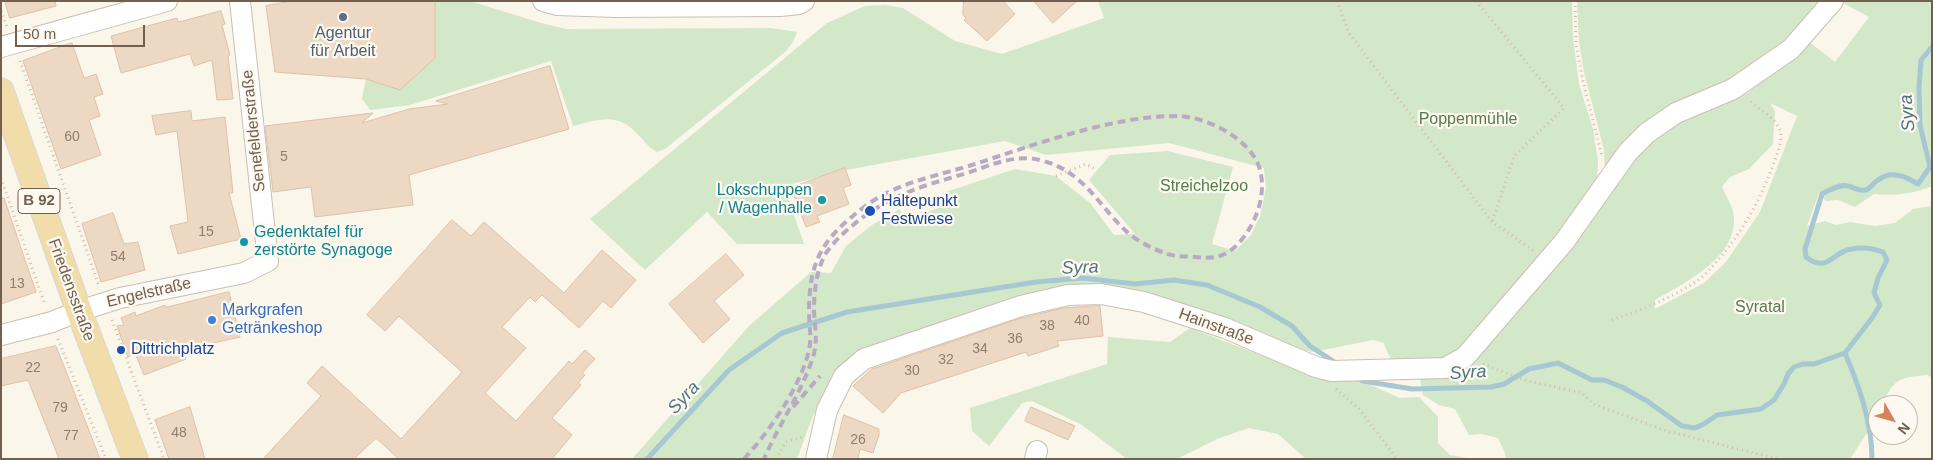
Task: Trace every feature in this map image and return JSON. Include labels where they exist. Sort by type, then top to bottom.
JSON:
[{"type":"main road","name":"Friedensstraße","points":[[1,91],[79,311],[135,459]]},
{"type":"street","points":[[7,45],[167,1]]},
{"type":"street","name":"Senefelderstraße","points":[[240,1],[268,261]]},
{"type":"street","points":[[543,1],[557,4],[780,6],[799,4],[804,1]]},
{"type":"street","name":"Hainstraße","points":[[816,459],[827,410],[844,376],[864,359],[1013,309],[1068,295],[1101,294],[1144,302],[1225,328],[1324,369],[1421,370],[1445,368],[1465,357],[1521,294],[1564,242],[1628,152],[1647,133],[1676,113],[1733,89],[1791,49],[1833,1]]},
{"type":"street","name":"Engelstraße","points":[[1,335],[52,322],[105,303],[244,273],[268,261]]},
{"type":"path","points":[[1337,1],[1349,33],[1492,222],[1547,262]]},
{"type":"path","points":[[1476,1],[1564,108],[1514,156],[1492,222]]},
{"type":"path","points":[[1575,1],[1576,44],[1583,81],[1602,152],[1603,186]]},
{"type":"path","points":[[1,11],[7,45],[164,459]]},
{"type":"path","points":[[1612,320],[1645,308],[1676,293],[1702,277],[1712,268],[1739,234],[1754,210],[1778,150],[1781,136],[1779,128],[1772,118],[1733,89]]},
{"type":"path","points":[[1056,176],[1086,164],[1097,170]]},
{"type":"path","points":[[1324,369],[1341,395],[1359,409],[1397,459]]},
{"type":"path","points":[[1502,371],[1528,381],[1582,393],[1593,404],[1667,431],[1778,459]]},
{"type":"path","points":[[776,459],[786,442],[800,437],[820,439]]},
{"type":"green space","points":[[435,1],[470,1],[566,29],[771,28],[797,32],[793,42],[785,52],[665,149],[657,152],[630,127],[617,120],[602,119],[573,126],[551,61],[410,105],[370,110],[362,99],[366,79],[400,89],[435,58]]},
{"type":"green space","points":[[1098,1],[1572,1],[1573,37],[1579,84],[1593,129],[1598,161],[1597,181],[1634,155],[1661,131],[1705,104],[1748,93],[1808,41],[1835,62],[1869,17],[1843,3],[1844,1],[1932,1],[1932,186],[1903,194],[1874,194],[1855,207],[1838,200],[1826,201],[1819,193],[1807,226],[1825,221],[1836,225],[1850,222],[1875,226],[1895,223],[1913,209],[1932,206],[1932,378],[1928,375],[1905,378],[1894,384],[1887,395],[1868,395],[1868,431],[1850,459],[1506,459],[1498,438],[1482,434],[1469,435],[1455,409],[1439,405],[1423,395],[1418,369],[1405,366],[1392,359],[1384,343],[1373,340],[1313,352],[1283,347],[1121,292],[875,345],[822,398],[812,418],[797,459],[632,459],[749,326],[811,272],[831,273],[846,246],[872,225],[900,209],[904,220],[947,205],[943,193],[1015,169],[1056,176],[1090,203],[1114,235],[1135,234],[1089,180],[1110,155],[1168,151],[1233,167],[1212,244],[1235,251],[1251,235],[1260,216],[1266,188],[1264,168],[1169,143],[1046,155],[1005,141],[846,170],[784,186],[804,244],[737,244],[707,212],[645,270],[590,219],[827,23],[865,6],[885,5],[903,8],[955,41],[1002,54],[1104,18]],"holes":[[[1770,103],[1797,116],[1760,212],[1726,262],[1704,283],[1655,309],[1655,300],[1707,267],[1727,244],[1733,231],[1734,216],[1722,187],[1730,177],[1749,169],[1773,144],[1775,111]]]},
{"type":"green space","points":[[1577,1],[1826,1],[1793,38],[1605,176],[1604,150],[1584,72],[1579,42]]},
{"type":"green space","points":[[1190,328],[1271,359],[1300,362],[1352,377],[1400,398],[1419,397],[1438,417],[1438,443],[1450,455],[1473,459],[1306,459],[1278,434],[1249,428],[1217,439],[1177,459],[1127,459],[1082,425],[1032,401],[1022,403],[989,446],[972,431],[970,408],[1107,364],[1108,337],[1170,342]]},
{"type":"building","points":[[5,1],[55,1],[56,6],[10,18]]},
{"type":"building","points":[[292,1],[435,1],[435,58],[400,90],[366,79],[275,72],[266,6]]},
{"type":"building","points":[[964,1],[1003,1],[1015,14],[987,41],[964,20],[966,18],[963,15]]},
{"type":"building","points":[[1034,1],[1077,1],[1053,23]]},
{"type":"building","points":[[221,11],[225,24],[222,25],[230,55],[228,56],[233,99],[217,100],[212,60],[194,66],[190,54],[121,73],[111,36],[177,18],[178,22]]},
{"type":"building","points":[[72,43],[84,78],[96,74],[103,94],[94,97],[100,116],[89,120],[101,155],[61,169],[23,61]]},
{"type":"building","points":[[550,66],[569,129],[409,175],[413,205],[315,217],[311,187],[273,192],[265,126],[373,113],[362,123],[409,109],[448,104],[436,101]]},
{"type":"building","points":[[191,111],[192,121],[225,117],[233,193],[229,193],[241,239],[178,254],[170,226],[188,222],[177,131],[156,135],[152,116]]},
{"type":"building","name":"Lokschuppen / Wagenhalle","points":[[845,168],[851,185],[843,188],[849,204],[817,216],[820,222],[806,227],[791,188]]},
{"type":"building","points":[[1,198],[4,198],[36,292],[1,304]]},
{"type":"building","points":[[113,213],[124,244],[138,242],[145,270],[101,282],[82,224]]},
{"type":"building","points":[[452,220],[471,236],[484,222],[564,293],[602,250],[636,280],[611,308],[603,301],[579,328],[542,295],[535,302],[530,297],[502,327],[526,348],[485,393],[516,421],[569,361],[572,364],[585,350],[595,359],[582,373],[585,375],[578,383],[581,385],[552,418],[572,435],[552,459],[399,459],[376,438],[354,459],[263,459],[321,396],[307,383],[322,366],[401,439],[462,372],[399,316],[385,331],[367,315]]},
{"type":"building","points":[[726,254],[744,275],[714,301],[730,319],[703,343],[669,304]]},
{"type":"building","points":[[229,292],[240,337],[182,350],[186,359],[144,375],[135,353],[128,357],[117,326],[124,325],[121,318],[135,312],[136,316],[165,305],[166,307]]},
{"type":"building","points":[[1100,306],[1103,336],[1057,341],[1059,346],[1028,356],[1026,352],[901,393],[883,413],[853,386],[872,369],[1018,319],[1063,308]]},
{"type":"building","points":[[56,346],[100,459],[59,459],[28,380],[1,386],[1,359]]},
{"type":"building","points":[[190,407],[205,459],[169,459],[155,420]]},
{"type":"building","points":[[1031,407],[1075,426],[1068,440],[1025,421]]},
{"type":"building","points":[[844,415],[879,429],[873,453],[860,449],[858,459],[833,459]]},
{"type":"waterway","name":"Syra","points":[[1358,378],[1363,381],[1412,389],[1491,387],[1504,384],[1529,369],[1558,363],[1592,380],[1604,380],[1622,387],[1647,401],[1682,426],[1695,428],[1717,415],[1761,409],[1774,400],[1788,374],[1794,367],[1803,364],[1814,364],[1845,353],[1880,305],[1874,293],[1878,278],[1887,260],[1883,252],[1867,248],[1851,249],[1825,263],[1820,263],[1813,262],[1806,257],[1805,249],[1822,194],[1841,186],[1866,190],[1888,175],[1898,175],[1918,184],[1930,167],[1920,125],[1919,88],[1921,60],[1932,47]]},
{"type":"waterway","name":"Syra","points":[[647,459],[729,370],[782,333],[847,312],[1036,282],[1083,278],[1135,284],[1174,280],[1207,285],[1260,307],[1292,326],[1310,346],[1339,365]]},
{"type":"waterway","points":[[1845,353],[1864,404],[1870,431],[1872,459]]},
{"type":"railway","points":[[744,459],[764,436],[783,408],[805,364],[810,340],[809,312],[812,277],[822,250],[840,228],[879,197],[917,181],[1073,133],[1099,126],[1152,117],[1189,117],[1214,125],[1238,140],[1256,159],[1262,180],[1258,211],[1249,230],[1236,246],[1226,253],[1212,258],[1172,255],[1144,244],[1126,231],[1079,180],[1055,165],[1040,160],[1021,158],[994,164],[921,187],[879,206],[841,235],[826,253],[818,274],[815,289],[815,351],[803,383],[764,459]]},
{"type":"railway","points":[[793,407],[820,376]]},
{"type":"place","name":"Agentur für Arbeit","points":[[343,17]]},
{"type":"place","name":"Lokschuppen / Wagenhalle","points":[[822,200]]},
{"type":"place","name":"Haltepunkt Festwiese","points":[[870,211]]},
{"type":"place","name":"Gedenktafel für zerstörte Synagoge","points":[[244,242]]},
{"type":"place","name":"Markgrafen Getränkeshop","points":[[212,320]]},
{"type":"place","name":"Dittrichplatz","points":[[121,350]]},
{"type":"park label","name":"Poppenmühle","points":[[1468,120]]},
{"type":"park label","name":"Streichelzoo","points":[[1204,187]]},
{"type":"park label","name":"Syratal","points":[[1760,308]]}]
